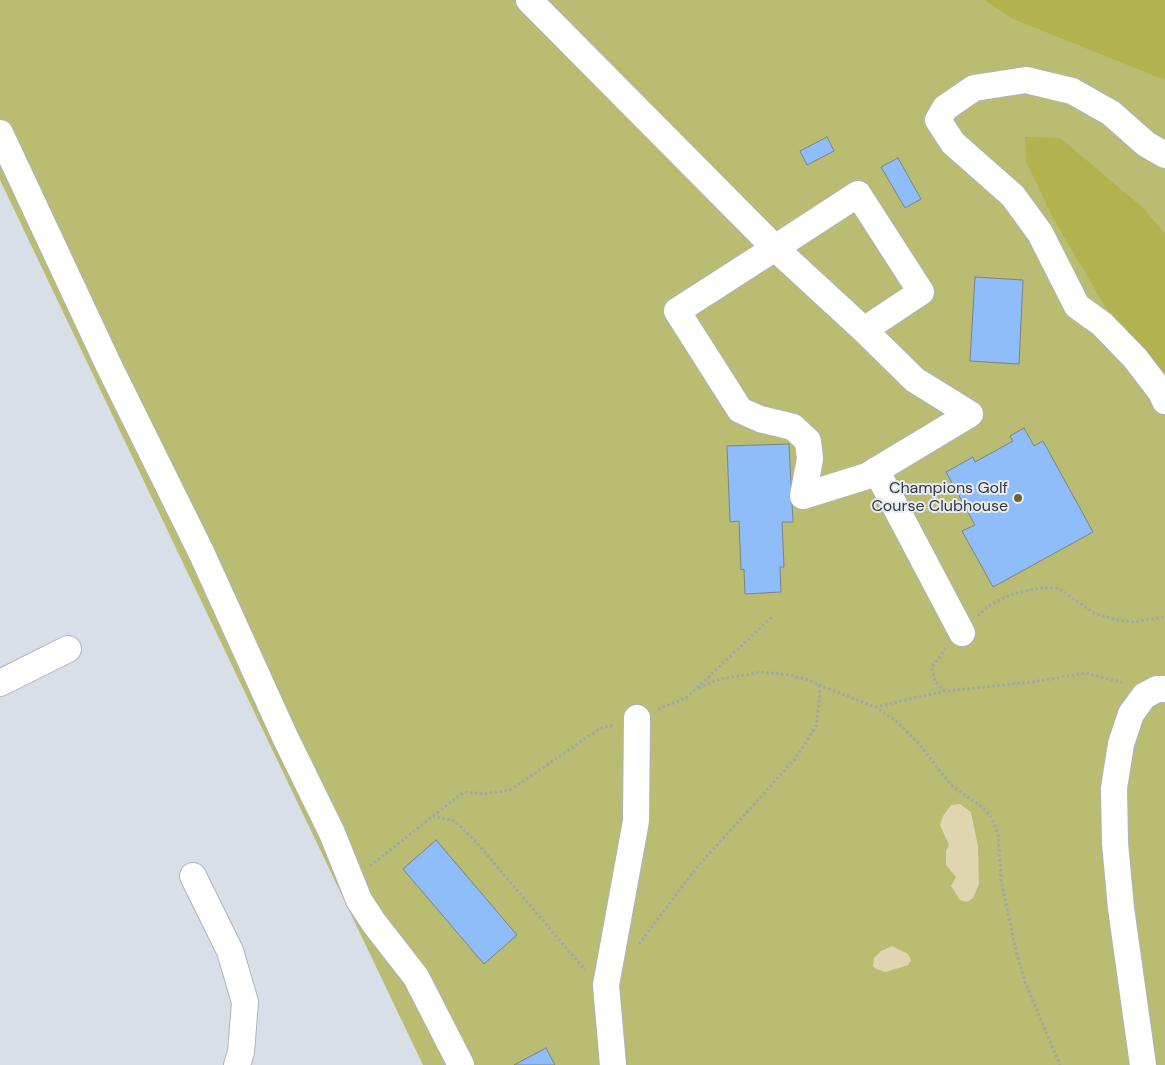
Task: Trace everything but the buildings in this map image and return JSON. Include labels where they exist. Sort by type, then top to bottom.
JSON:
[{"type":"street","points":[[529,0],[775,248],[915,380],[970,414],[867,476],[803,496],[810,459],[808,442],[793,427],[760,419],[740,410],[677,311],[775,248],[858,194],[921,292],[864,330]]},
{"type":"street","points":[[1165,155],[1146,144],[1111,113],[1072,91],[1026,80],[974,88],[945,108],[938,120],[953,143],[1013,196],[1040,233],[1077,306],[1102,324],[1135,358],[1162,392],[1165,401]]},
{"type":"street","points":[[0,133],[105,357],[202,554],[353,880],[359,900],[374,923],[416,977],[461,1065]]},
{"type":"street","points":[[876,470],[962,633]]},
{"type":"street","points":[[0,682],[68,649]]},
{"type":"street","points":[[1143,1065],[1121,908],[1115,843],[1114,788],[1121,744],[1128,721],[1131,714],[1155,692]]},
{"type":"street","points":[[613,1065],[606,985],[636,821],[637,718]]},
{"type":"street","points":[[193,876],[230,951],[245,1002],[241,1052],[237,1065]]},
{"type":"path","points":[[945,691],[935,682],[932,667],[941,653],[988,606],[1012,594],[1040,588],[1058,588],[1094,613],[1113,619],[1133,622],[1165,617]]},
{"type":"path","points":[[696,689],[716,680],[762,672],[788,675],[875,707],[896,721],[919,744],[951,784],[986,810],[998,834],[1001,880],[1024,982],[1060,1065]]},
{"type":"path","points":[[875,707],[945,691],[1086,673],[1155,692]]},
{"type":"path","points":[[636,947],[698,866],[795,759],[816,726],[820,696],[819,685]]},
{"type":"path","points":[[353,880],[464,792]]},
{"type":"path","points":[[433,816],[455,821],[477,843],[584,970],[606,985]]},
{"type":"green space","points":[[0,0],[1165,0],[1165,1065],[423,1065],[0,180]]},
{"type":"shaded area","points":[[985,0],[1165,0],[1165,80],[1011,18]]},
{"type":"shaded area","points":[[1025,137],[1060,138],[1142,207],[1165,234],[1165,408],[1053,218],[1026,161]]},
{"type":"sand","points":[[960,804],[971,812],[978,847],[979,884],[973,898],[967,902],[960,900],[951,886],[956,877],[946,865],[946,851],[949,845],[940,825],[943,816],[951,805]]},
{"type":"sand","points":[[892,946],[908,954],[911,960],[908,965],[886,972],[876,969],[873,966],[874,958],[881,951]]},
{"type":"place","name":"Champions Golf Course Clubhouse","points":[[1018,498]]}]
